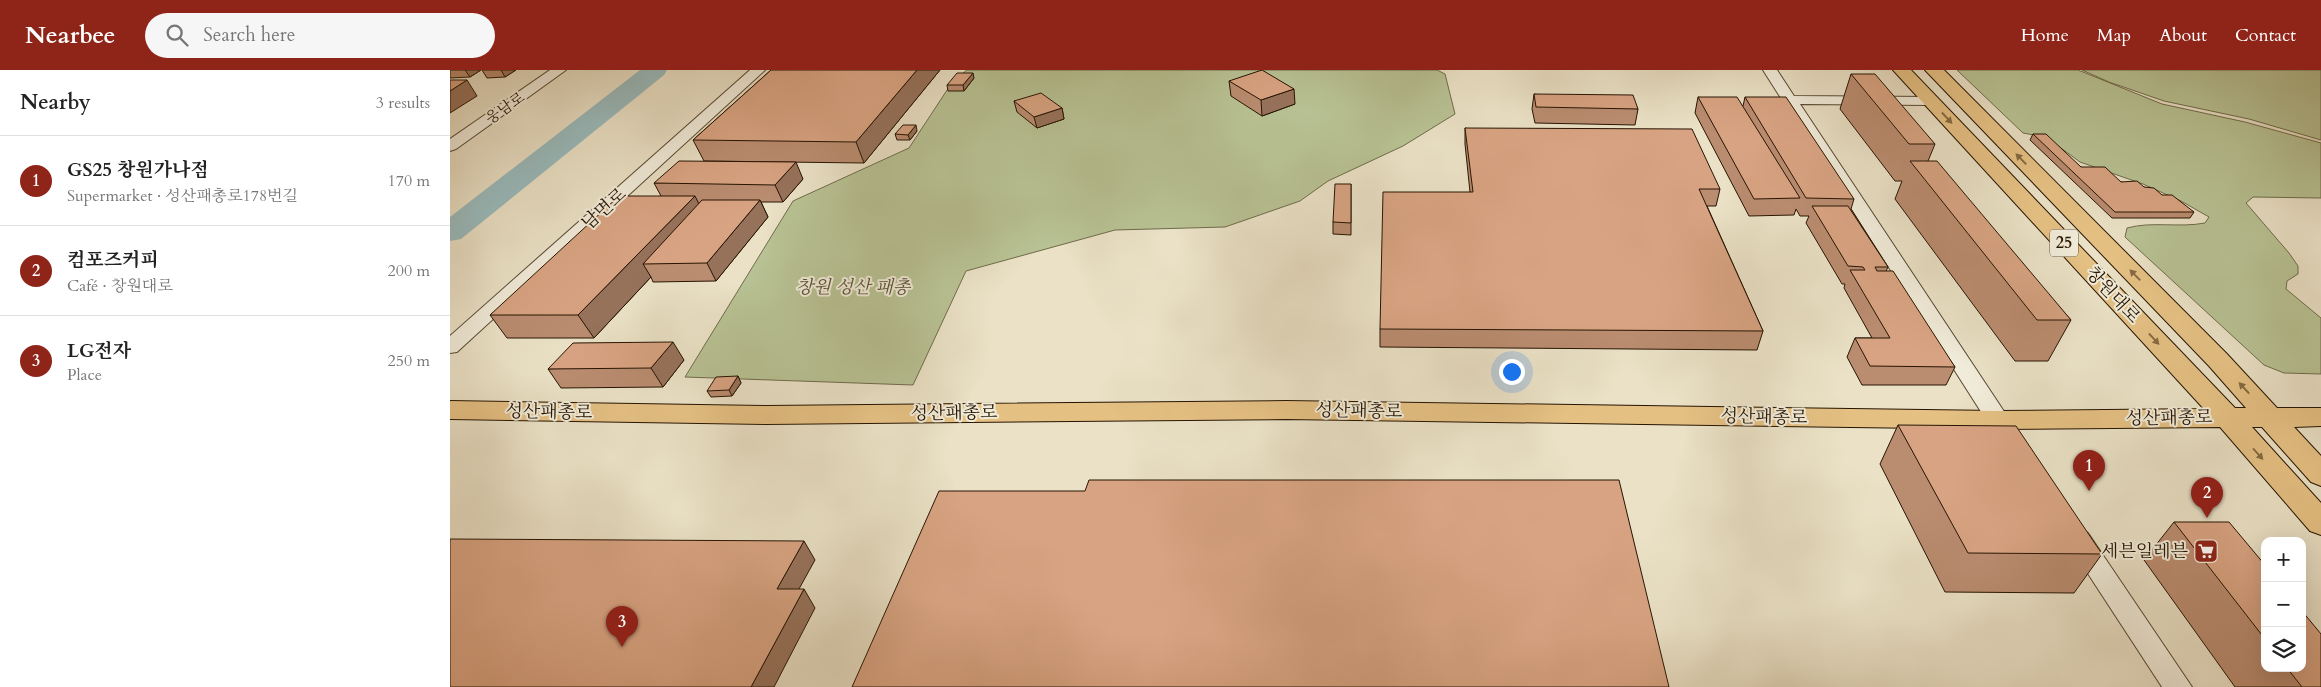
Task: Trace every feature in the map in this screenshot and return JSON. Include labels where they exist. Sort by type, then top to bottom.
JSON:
[{"type":"main road","name":"창원대로","points":[[1902,70],[2191,377],[2321,523]]},
{"type":"main road","name":"창원대로","points":[[1934,70],[2218,360],[2321,476]]},
{"type":"main road","name":"성산패총로","points":[[450,410],[777,415],[1286,410],[1997,420],[2321,417]]},
{"type":"street","name":"웅남로","points":[[450,146],[559,70]]},
{"type":"street","name":"남면로","points":[[450,347],[758,70]]},
{"type":"street","points":[[1770,70],[2018,450]]},
{"type":"street","points":[[1790,100],[1931,101]]},
{"type":"street","points":[[2068,524],[2178,687]]},
{"type":"green space","name":"창원 성산 패총","points":[[967,70],[1437,70],[1445,74],[1455,114],[1403,146],[1328,181],[1300,201],[1225,227],[1115,230],[966,271],[913,385],[685,377],[793,201],[909,148],[953,81]]},
{"type":"green space","points":[[1957,70],[2078,70],[2162,104],[2245,122],[2321,143],[2321,198],[2253,197],[2246,203],[2298,266],[2298,274],[2287,281],[2286,289],[2321,318],[2321,374],[2284,373],[2264,365],[2125,237],[2127,228],[2146,225],[2205,223],[2209,217],[2181,201],[2143,184],[2080,162],[2061,148],[2039,136],[2023,133]]},
{"type":"green space","points":[[2082,70],[2321,70],[2321,140],[2249,119],[2164,101],[2109,82]]},
{"type":"building","points":[[771,70],[917,70],[856,142],[693,140]]},
{"type":"building","points":[[1262,70],[1294,89],[1261,100],[1229,81]]},
{"type":"building","points":[[957,73],[973,73],[963,85],[947,85]]},
{"type":"building","points":[[1851,74],[1875,74],[1935,144],[1909,144]]},
{"type":"building","points":[[450,80],[467,80],[450,91]]},
{"type":"building","points":[[1041,93],[1062,108],[1034,117],[1014,101]]},
{"type":"building","points":[[1534,94],[1633,95],[1638,109],[1536,107]]},
{"type":"building","points":[[1698,97],[1737,97],[1800,198],[1754,199]]},
{"type":"building","points":[[1745,97],[1786,97],[1854,199],[1806,198]]},
{"type":"building","points":[[903,125],[916,125],[908,135],[895,134]]},
{"type":"building","points":[[1465,128],[1692,129],[1720,189],[1699,189],[1763,331],[1380,329],[1383,192],[1473,192]]},
{"type":"building","points":[[2033,134],[2046,134],[2081,167],[2105,167],[2121,182],[2137,181],[2144,187],[2154,188],[2162,195],[2172,195],[2194,212],[2115,212]]},
{"type":"building","points":[[679,161],[796,162],[775,185],[654,183]]},
{"type":"building","points":[[1910,161],[1937,161],[2071,320],[2037,320]]},
{"type":"building","points":[[1335,184],[1351,184],[1351,223],[1333,222]]},
{"type":"building","points":[[619,196],[695,196],[578,315],[490,315]]},
{"type":"building","points":[[702,200],[760,200],[707,263],[643,264]]},
{"type":"building","points":[[1812,206],[1848,206],[1888,267],[1875,267],[1877,271],[1893,271],[1955,367],[1870,366],[1855,338],[1890,338],[1850,270],[1865,270],[1863,267],[1848,266]]},
{"type":"building","points":[[673,342],[651,368],[548,369],[573,343]]},
{"type":"building","points":[[738,376],[729,390],[707,391],[716,377]]},
{"type":"building","points":[[1898,425],[2016,426],[2102,554],[1968,553]]},
{"type":"building","points":[[1089,480],[1619,480],[1669,687],[852,687],[939,491],[1085,491]]},
{"type":"building","points":[[2174,522],[2229,522],[2261,560],[2261,634]]},
{"type":"building","points":[[450,539],[804,541],[777,589],[804,589],[751,687],[450,687]]},
{"type":"building","points":[[2306,616],[2321,634],[2321,687],[2302,687],[2290,672],[2306,672]]},
{"type":"waterway","points":[[450,232],[655,70]]},
{"type":"place","name":"GS25 창원가나점","points":[[2089,491]]},
{"type":"place","name":"컴포즈커피","points":[[2207,518]]},
{"type":"place","name":"세븐일레븐","points":[[2206,551]]},
{"type":"place","name":"LG전자","points":[[622,647]]}]
